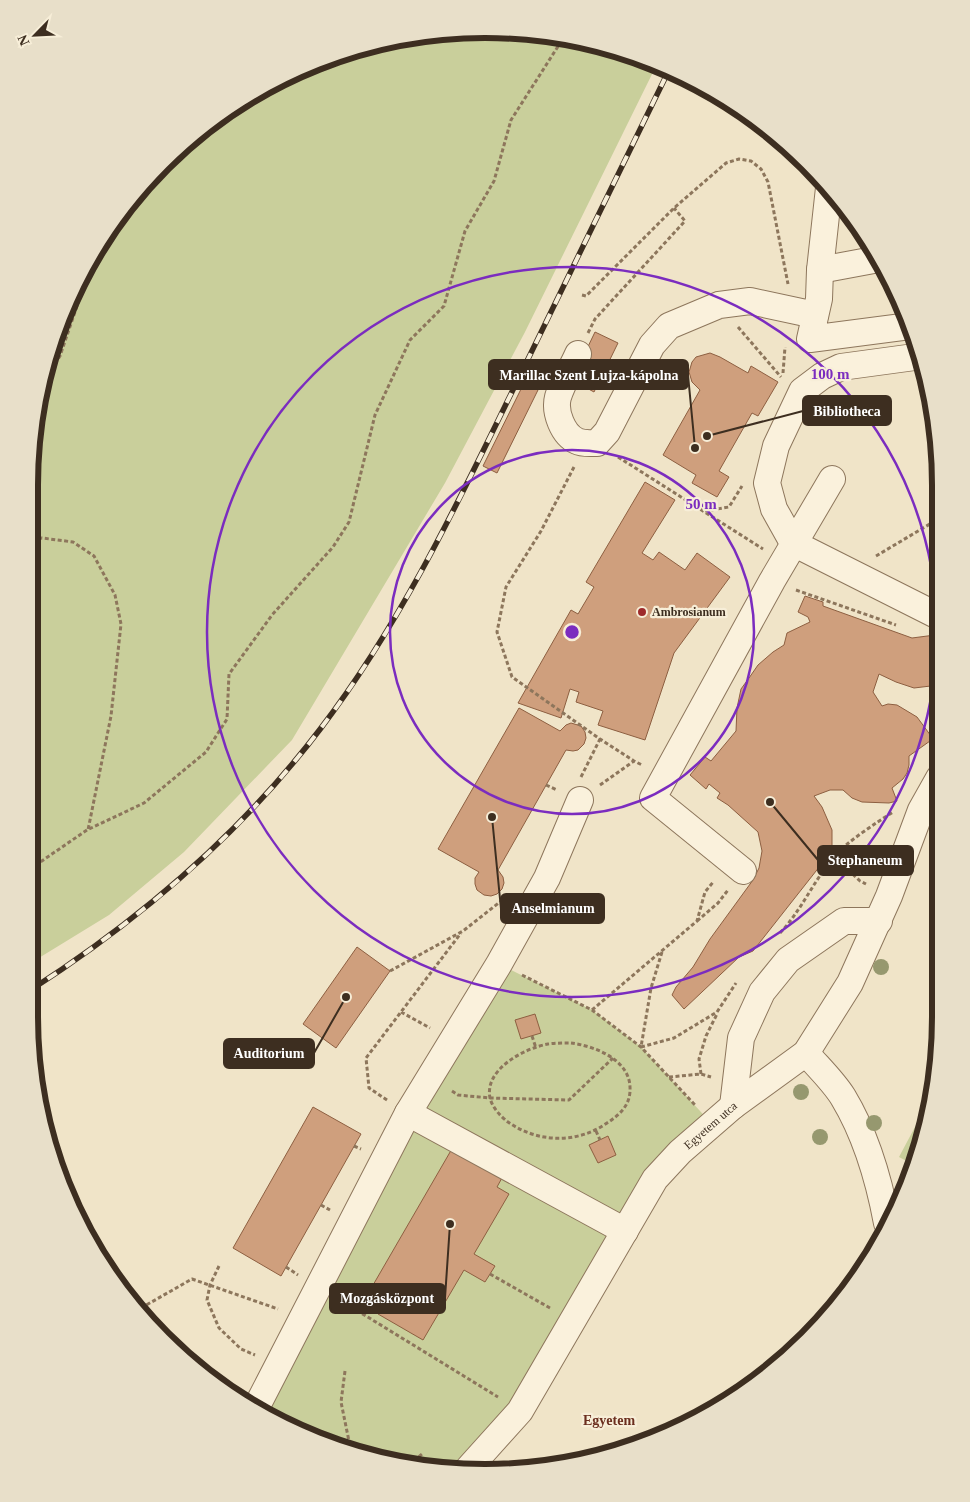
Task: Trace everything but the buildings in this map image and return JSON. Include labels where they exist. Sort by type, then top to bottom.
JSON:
[{"type":"street","points":[[828,198],[820,270],[820,299],[810,339],[903,327]]},
{"type":"street","points":[[820,270],[872,260]]},
{"type":"street","points":[[578,354],[557,398],[558,416],[564,430],[576,441],[591,443],[607,432],[652,345],[669,326],[719,305],[750,301],[816,315]]},
{"type":"street","points":[[783,562],[774,509],[767,483],[776,446],[802,391],[822,376],[841,368],[914,357]]},
{"type":"street","points":[[740,868],[654,798],[783,562],[832,479]]},
{"type":"street","points":[[783,562],[849,571],[932,613]]},
{"type":"street","name":"Egyetem utca","points":[[472,1464],[520,1410],[655,1178],[680,1152],[712,1124],[735,1094],[806,1052],[850,983],[879,921],[921,810],[932,790]]},
{"type":"street","points":[[259,1404],[408,1113],[499,964],[547,878],[575,798]]},
{"type":"street","points":[[735,1094],[741,1038],[762,992],[788,960],[844,921],[879,921]]},
{"type":"street","points":[[806,1052],[842,1096],[864,1141],[882,1194],[886,1216]]},
{"type":"street","points":[[408,1113],[625,1231]]},
{"type":"path","points":[[38,864],[87,830],[144,803],[206,752],[227,719],[229,674],[272,615],[333,547],[349,522],[375,414],[410,340],[444,306],[465,231],[494,182],[511,120],[560,44]]},
{"type":"path","points":[[582,295],[586,296],[674,208],[726,163],[739,159],[751,161],[760,169],[768,182],[788,284]]},
{"type":"path","points":[[578,354],[595,318],[685,221],[674,208]]},
{"type":"path","points":[[54,366],[60,356],[82,292]]},
{"type":"path","points":[[719,305],[783,379],[802,391]]},
{"type":"path","points":[[665,777],[634,761],[600,739],[512,678],[497,632],[506,587],[541,531],[591,443],[783,562],[898,626]]},
{"type":"path","points":[[849,571],[932,523]]},
{"type":"path","points":[[38,539],[73,542],[94,556],[115,596],[121,624],[111,716],[87,830]]},
{"type":"path","points":[[575,798],[600,739]]},
{"type":"path","points":[[575,798],[634,761]]},
{"type":"path","points":[[546,786],[575,798]]},
{"type":"path","points":[[779,934],[792,920],[834,857],[867,829],[903,805],[921,810]]},
{"type":"path","points":[[829,852],[860,881],[889,896]]},
{"type":"path","points":[[697,921],[705,892],[721,872],[740,868]]},
{"type":"path","points":[[592,1010],[718,903],[740,868]]},
{"type":"path","points":[[390,970],[463,931],[510,894]]},
{"type":"path","points":[[408,1113],[369,1088],[366,1058],[463,931]]},
{"type":"path","points":[[641,1047],[651,988],[662,952]]},
{"type":"path","points":[[499,964],[592,1010],[641,1047],[712,1124]]},
{"type":"path","points":[[701,1074],[699,1059],[706,1036],[717,1012],[741,976]]},
{"type":"path","points":[[401,1012],[452,1041]]},
{"type":"path","points":[[641,1047],[674,1038],[717,1012]]},
{"type":"path","points":[[532,1036],[536,1048]]},
{"type":"path","points":[[559,1043],[588,1045],[607,1054],[627,1073],[630,1086],[629,1102],[618,1116],[596,1131],[575,1137],[557,1139],[532,1135],[504,1119],[494,1108],[490,1098],[490,1087],[500,1068],[509,1060],[536,1048],[547,1044],[559,1043]]},
{"type":"path","points":[[431,1076],[458,1095],[490,1098],[569,1100],[613,1058]]},
{"type":"path","points":[[669,1077],[701,1074],[735,1094]]},
{"type":"path","points":[[596,1131],[600,1140]]},
{"type":"path","points":[[219,1266],[210,1285],[207,1300],[219,1328],[242,1349],[278,1366]]},
{"type":"path","points":[[286,1267],[520,1410]]},
{"type":"path","points":[[490,1274],[572,1321]]},
{"type":"path","points":[[144,1306],[192,1279],[302,1317]]},
{"type":"path","points":[[345,1371],[341,1402],[349,1443]]},
{"type":"path","points":[[417,1459],[422,1454]]},
{"type":"green space","points":[[456,38],[514,38],[572,46],[629,61],[654,71],[525,332],[445,483],[292,740],[184,852],[109,915],[38,958],[38,456],[41,427],[46,398],[61,341],[84,287],[97,261],[113,236],[149,190],[190,149],[213,130],[261,97],[341,61],[398,46],[427,41]]},
{"type":"green space","points":[[499,964],[592,1010],[641,1047],[712,1124],[680,1152],[471,1464],[427,1461],[369,1449],[341,1441],[314,1430],[258,1403]]},
{"type":"green space","points":[[921,1115],[909,1162],[899,1157]]},
{"type":"railway","points":[[38,985],[110,935],[187,873],[223,839],[290,767],[349,690],[400,610],[445,527],[666,76]]},
{"type":"place","name":"Bibliotheca","points":[[707,436]]},
{"type":"place","name":"Marillac Szent Lujza-kápolna","points":[[695,448]]},
{"type":"place","name":"Ambrosianum","points":[[642,612]]},
{"type":"place","name":"Stephaneum","points":[[770,802]]},
{"type":"place","name":"Anselmianum","points":[[492,817]]},
{"type":"place","name":"Auditorium","points":[[346,997]]},
{"type":"place","name":"Mozgásközpont","points":[[450,1224]]},
{"type":"district","name":"Egyetem","points":[[609,1420]]}]
